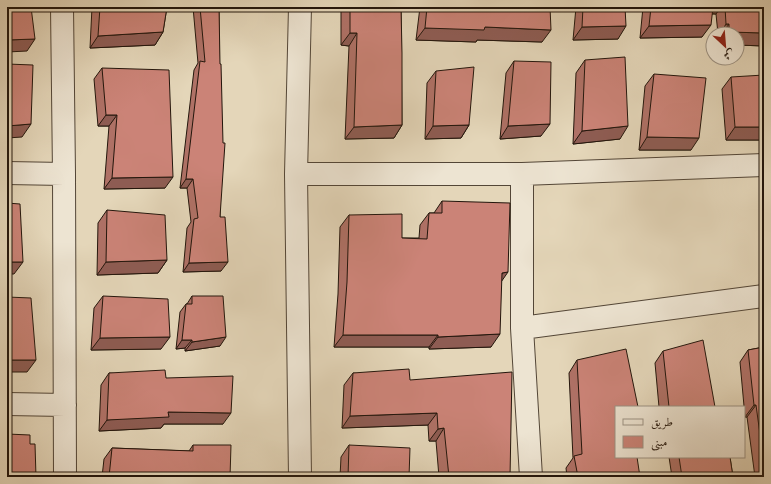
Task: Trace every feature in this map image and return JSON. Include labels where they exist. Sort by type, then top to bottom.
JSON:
[{"type":"street","points":[[62,7],[65,477]]},
{"type":"street","points":[[300,7],[296,174],[300,477]]},
{"type":"street","points":[[296,174],[522,174],[764,165]]},
{"type":"street","points":[[7,173],[64,174]]},
{"type":"street","points":[[522,174],[522,328],[531,477]]},
{"type":"street","points":[[522,328],[764,296]]},
{"type":"street","points":[[7,404],[65,405]]},
{"type":"building","points":[[7,7],[31,7],[35,39],[7,40]]},
{"type":"building","points":[[100,7],[167,7],[163,32],[98,36]]},
{"type":"building","points":[[200,7],[219,7],[223,143],[225,143],[220,217],[225,217],[228,262],[189,263],[194,219],[198,218],[193,179],[186,179],[200,61],[205,62]]},
{"type":"building","points":[[350,7],[401,7],[402,125],[354,127],[357,33],[350,33]]},
{"type":"building","points":[[427,7],[550,7],[551,30],[485,27],[484,30],[425,28]]},
{"type":"building","points":[[583,7],[625,7],[626,26],[582,27]]},
{"type":"building","points":[[651,7],[713,7],[711,25],[649,26]]},
{"type":"building","points":[[725,7],[764,7],[764,33],[745,32],[745,26],[729,26],[729,24],[726,24]]},
{"type":"building","points":[[625,57],[628,126],[582,131],[585,60]]},
{"type":"building","points":[[514,61],[551,62],[550,124],[508,126]]},
{"type":"building","points":[[7,64],[33,65],[31,124],[7,126]]},
{"type":"building","points":[[474,67],[469,125],[433,126],[436,71]]},
{"type":"building","points":[[102,68],[169,70],[173,177],[112,178],[117,115],[106,115]]},
{"type":"building","points":[[654,74],[706,78],[699,138],[647,137]]},
{"type":"building","points":[[764,75],[764,127],[735,127],[731,77]]},
{"type":"building","points":[[442,201],[510,203],[508,272],[502,273],[500,334],[438,337],[438,335],[343,335],[347,282],[349,215],[402,214],[402,238],[427,239],[429,213],[442,213]]},
{"type":"building","points":[[7,203],[20,204],[23,262],[7,262]]},
{"type":"building","points":[[107,210],[165,215],[167,260],[106,262]]},
{"type":"building","points":[[103,296],[168,299],[170,337],[100,338]]},
{"type":"building","points":[[192,296],[223,296],[226,337],[192,342],[192,340],[182,340],[186,304],[192,304]]},
{"type":"building","points":[[7,297],[31,298],[36,360],[7,360]]},
{"type":"building","points":[[703,340],[715,406],[669,406],[663,351]]},
{"type":"building","points":[[764,347],[764,464],[756,405],[754,405],[748,350]]},
{"type":"building","points":[[626,349],[638,406],[615,406],[615,458],[637,458],[640,477],[578,477],[574,456],[582,454],[577,360]]},
{"type":"building","points":[[409,369],[410,380],[512,372],[510,477],[449,477],[444,428],[438,429],[437,413],[350,416],[353,373]]},
{"type":"building","points":[[165,370],[166,378],[233,376],[231,413],[168,412],[169,417],[107,420],[109,373]]},
{"type":"building","points":[[7,434],[30,435],[30,444],[35,444],[36,477],[7,477]]},
{"type":"building","points":[[193,445],[231,445],[230,477],[109,477],[112,448],[193,451]]},
{"type":"building","points":[[349,445],[410,448],[409,477],[348,477]]},
{"type":"building","points":[[679,458],[730,458],[733,477],[682,477]]}]
